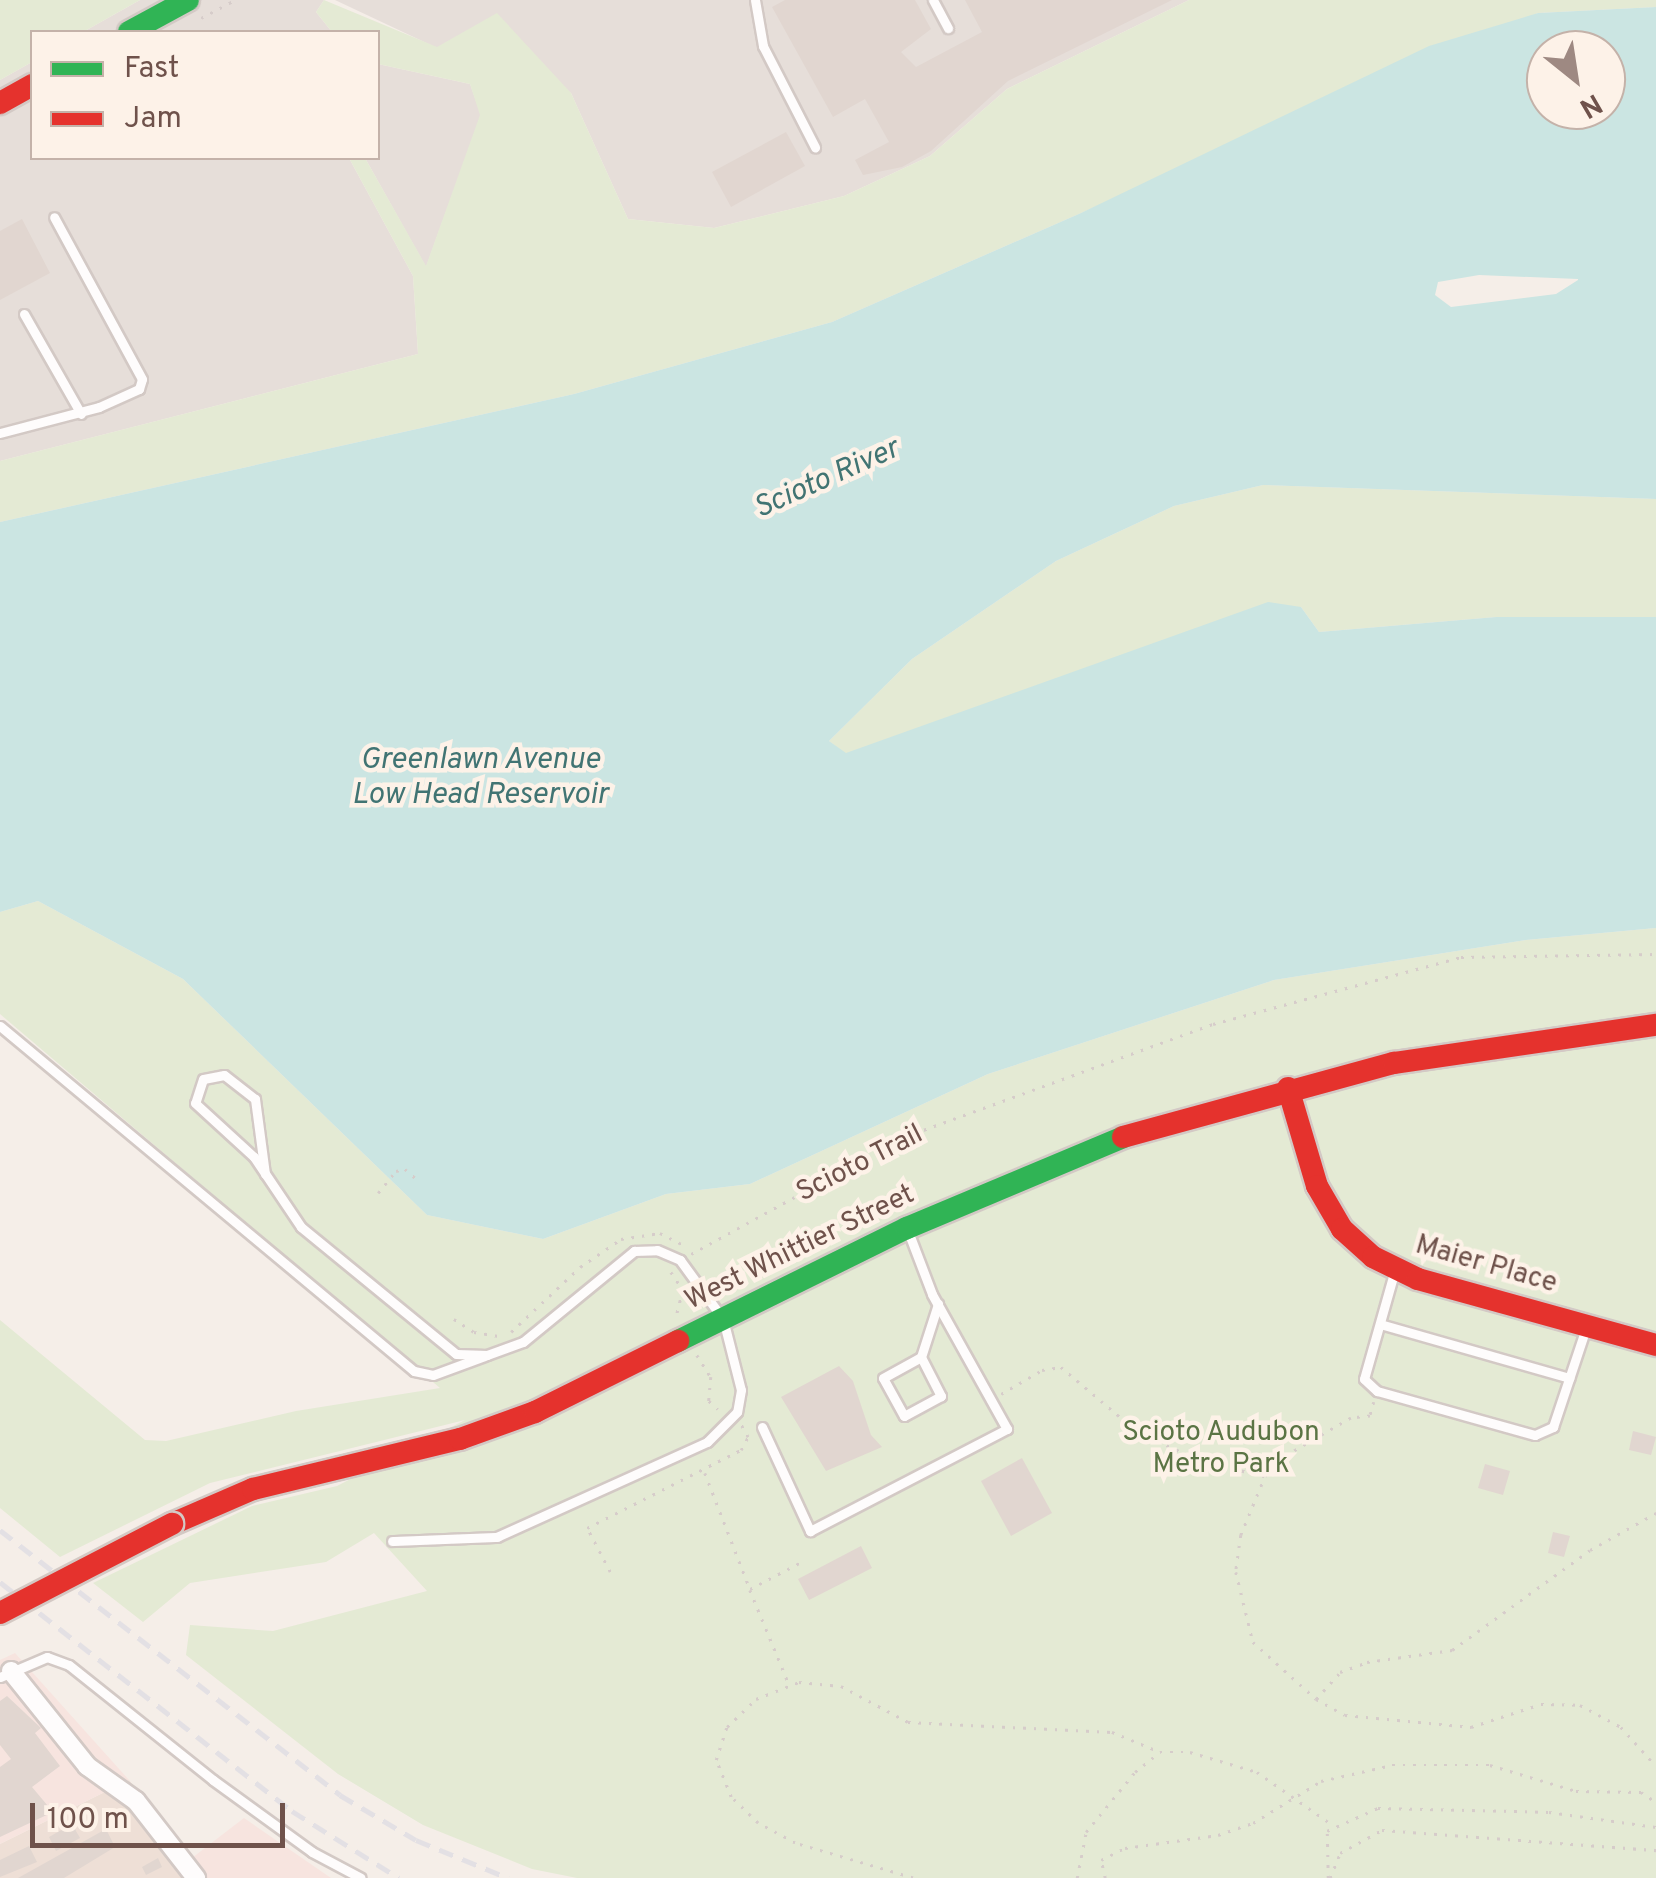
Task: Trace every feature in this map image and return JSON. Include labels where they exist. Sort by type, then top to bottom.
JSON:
[{"type":"street","points":[[133,30],[188,0]]},
{"type":"street","points":[[0,103],[30,87]]},
{"type":"street","name":"West Whittier Street","points":[[0,1613],[172,1524],[253,1489],[498,1427],[907,1228],[1134,1131],[1288,1088],[1491,1044],[1656,1025]]},
{"type":"street","name":"Maier Place","points":[[1288,1088],[1330,1212],[1356,1245],[1395,1270],[1656,1345]]},
{"type":"street","points":[[6,1674],[87,1766],[136,1801],[196,1878]]},
{"type":"lane","points":[[755,0],[763,46],[816,146]]},
{"type":"lane","points":[[933,0],[948,28]]},
{"type":"lane","points":[[0,433],[81,414],[139,388],[142,379],[54,217]]},
{"type":"lane","points":[[24,314],[81,414]]},
{"type":"lane","points":[[0,1026],[414,1371],[433,1374],[523,1342],[634,1251],[657,1250],[680,1260],[723,1319],[741,1390],[737,1412],[707,1442],[497,1536],[392,1540]]},
{"type":"lane","points":[[265,1174],[255,1100],[224,1075],[203,1079],[194,1103],[265,1174],[301,1227],[456,1354],[487,1355]]},
{"type":"lane","points":[[762,1428],[810,1531],[1007,1429],[938,1304],[907,1228]]},
{"type":"lane","points":[[1395,1270],[1364,1379],[1377,1391],[1535,1435],[1553,1427],[1587,1326]]},
{"type":"lane","points":[[921,1357],[941,1396],[904,1416],[883,1378],[921,1357],[938,1304]]},
{"type":"lane","points":[[1380,1324],[1569,1378]]},
{"type":"lane","points":[[6,1674],[47,1657],[69,1665],[227,1790],[361,1878]]},
{"type":"path","points":[[188,24],[234,0]]},
{"type":"path","name":"Scioto Trail","points":[[680,1260],[904,1137],[1213,1024],[1461,957],[1656,954]]},
{"type":"path","points":[[378,1193],[396,1171],[406,1169],[419,1181]]},
{"type":"path","points":[[454,1319],[489,1338],[507,1335],[580,1267],[621,1239],[660,1232],[692,1254]]},
{"type":"path","points":[[670,1326],[684,1290],[671,1273],[680,1260]]},
{"type":"path","points":[[992,1400],[1042,1370],[1062,1368],[1138,1432],[1201,1461],[1266,1477]]},
{"type":"path","points":[[1377,1391],[1370,1416],[1351,1418],[1270,1465],[1242,1535],[1240,1606],[1253,1642],[1316,1699],[1346,1715],[1386,1724],[1471,1727],[1542,1704],[1580,1705],[1620,1727],[1656,1766]]},
{"type":"path","points":[[705,1472],[790,1686]]},
{"type":"path","points":[[1316,1699],[1340,1672],[1367,1662],[1452,1650],[1590,1550],[1656,1513]]},
{"type":"path","points":[[750,1589],[803,1562]]},
{"type":"path","points":[[913,1878],[795,1842],[758,1824],[732,1797],[716,1760],[727,1727],[756,1699],[790,1686],[840,1686],[908,1722],[1112,1732],[1160,1752],[1190,1752],[1257,1772],[1298,1795],[1335,1827]]},
{"type":"path","points":[[1078,1878],[1086,1832],[1135,1772],[1160,1752]]},
{"type":"path","points":[[1105,1878],[1101,1860],[1125,1848],[1218,1836],[1253,1824],[1321,1781],[1392,1765],[1490,1764],[1576,1791],[1641,1792],[1656,1802]]},
{"type":"path","points":[[1329,1878],[1324,1853],[1327,1832],[1378,1808],[1548,1812],[1656,1827]]},
{"type":"path","points":[[1329,1878],[1340,1854],[1382,1830],[1656,1850]]},
{"type":"shaded area","points":[[140,0],[324,0],[316,12],[330,30],[87,30]]},
{"type":"shaded area","points":[[335,0],[1189,0],[1007,89],[930,156],[844,196],[714,228],[628,219],[571,93],[437,48]]},
{"type":"shaded area","points":[[30,63],[30,160],[350,160],[413,276],[418,354],[0,461],[0,80]]},
{"type":"shaded area","points":[[380,64],[470,84],[481,115],[426,267],[366,160],[380,160]]},
{"type":"shaded area","points":[[15,1653],[129,1780],[0,1844],[0,1660]]},
{"type":"shaded area","points":[[129,1780],[200,1878],[0,1878],[0,1844]]},
{"type":"shaded area","points":[[244,1818],[331,1878],[200,1878],[188,1861]]},
{"type":"green space","points":[[0,0],[140,0],[87,30],[30,30],[30,63],[0,80]]},
{"type":"green space","points":[[324,0],[437,47],[497,13],[571,93],[628,219],[714,228],[844,196],[930,156],[1007,89],[1189,0],[1656,0],[1656,7],[1538,13],[832,322],[574,394],[0,522],[0,461],[418,354],[413,276],[350,160],[366,160],[426,266],[480,115],[470,84],[380,64],[380,30],[330,30],[316,12]]},
{"type":"green space","points":[[1263,485],[1656,499],[1656,617],[1496,617],[1319,632],[1301,607],[845,754],[829,741],[912,659],[1056,561],[1174,506]]},
{"type":"green space","name":"Scioto Audubon Metro Park","points":[[38,901],[183,979],[427,1215],[543,1239],[666,1194],[750,1184],[988,1074],[1274,980],[1526,940],[1656,928],[1656,1878],[577,1878],[532,1869],[423,1825],[338,1774],[186,1655],[190,1625],[273,1631],[427,1591],[374,1533],[326,1562],[190,1583],[143,1622],[93,1583],[252,1506],[337,1486],[465,1420],[210,1483],[60,1557],[0,1508],[0,1320],[145,1440],[166,1441],[296,1411],[440,1388],[0,1014],[0,912]]},
{"type":"water","name":"Greenlawn Avenue Low Head Reservoir","points":[[1656,7],[1656,499],[1263,485],[1174,506],[1056,561],[912,659],[829,741],[846,753],[1268,602],[1301,607],[1319,632],[1496,617],[1656,617],[1656,928],[1526,940],[1274,980],[988,1074],[750,1184],[666,1194],[543,1239],[427,1215],[183,979],[38,901],[0,912],[0,522],[574,394],[832,322],[1081,213],[1429,46],[1538,13]],"holes":[[[1479,275],[1578,279],[1556,294],[1451,307],[1435,295],[1438,282]]]},
{"type":"building","points":[[785,0],[915,0],[931,29],[901,52],[916,67],[982,32],[965,0],[1172,0],[1008,81],[931,151],[902,167],[863,175],[855,160],[889,142],[865,99],[833,117],[772,7]]},
{"type":"building","points":[[786,132],[805,166],[731,207],[712,172]]},
{"type":"building","points":[[22,219],[50,273],[0,300],[0,231]]},
{"type":"building","points":[[839,1366],[853,1381],[871,1435],[882,1447],[826,1471],[781,1397]]},
{"type":"building","points":[[1633,1431],[1656,1437],[1651,1455],[1629,1450]]},
{"type":"building","points":[[1022,1458],[1052,1513],[1011,1536],[981,1481]]},
{"type":"building","points":[[1485,1464],[1510,1471],[1503,1495],[1478,1488]]},
{"type":"building","points":[[1553,1532],[1570,1536],[1564,1557],[1548,1553]]},
{"type":"building","points":[[861,1546],[872,1568],[809,1600],[798,1579]]},
{"type":"building","points":[[7,1696],[41,1728],[35,1733],[60,1766],[32,1787],[53,1812],[0,1837],[0,1767],[11,1759],[0,1745],[0,1701]]},
{"type":"building","points":[[72,1824],[80,1838],[56,1851],[49,1837]]},
{"type":"building","points":[[106,1829],[115,1847],[64,1878],[18,1878]]},
{"type":"building","points":[[29,1846],[37,1862],[0,1877],[0,1860]]},
{"type":"building","points":[[158,1858],[162,1867],[146,1875],[142,1867]]},
{"type":"railway","points":[[0,1530],[340,1795],[416,1840],[508,1878]]},
{"type":"railway","points":[[0,1582],[292,1811],[399,1878]]},
{"type":"traffic: fast","points":[[133,30],[188,0]]},
{"type":"traffic: fast","points":[[678,1341],[907,1228],[1123,1137]]},
{"type":"traffic: jam","points":[[0,103],[30,86]]},
{"type":"traffic: jam","points":[[1123,1137],[1394,1063],[1656,1025]]},
{"type":"traffic: jam","points":[[1288,1088],[1317,1186],[1342,1229],[1373,1257],[1418,1279],[1656,1345]]},
{"type":"traffic: jam","points":[[172,1524],[253,1489],[460,1439],[535,1412],[678,1341]]},
{"type":"traffic: jam","points":[[0,1613],[172,1524]]},
{"type":"water label","name":"Scioto River","points":[[827,480]]}]
